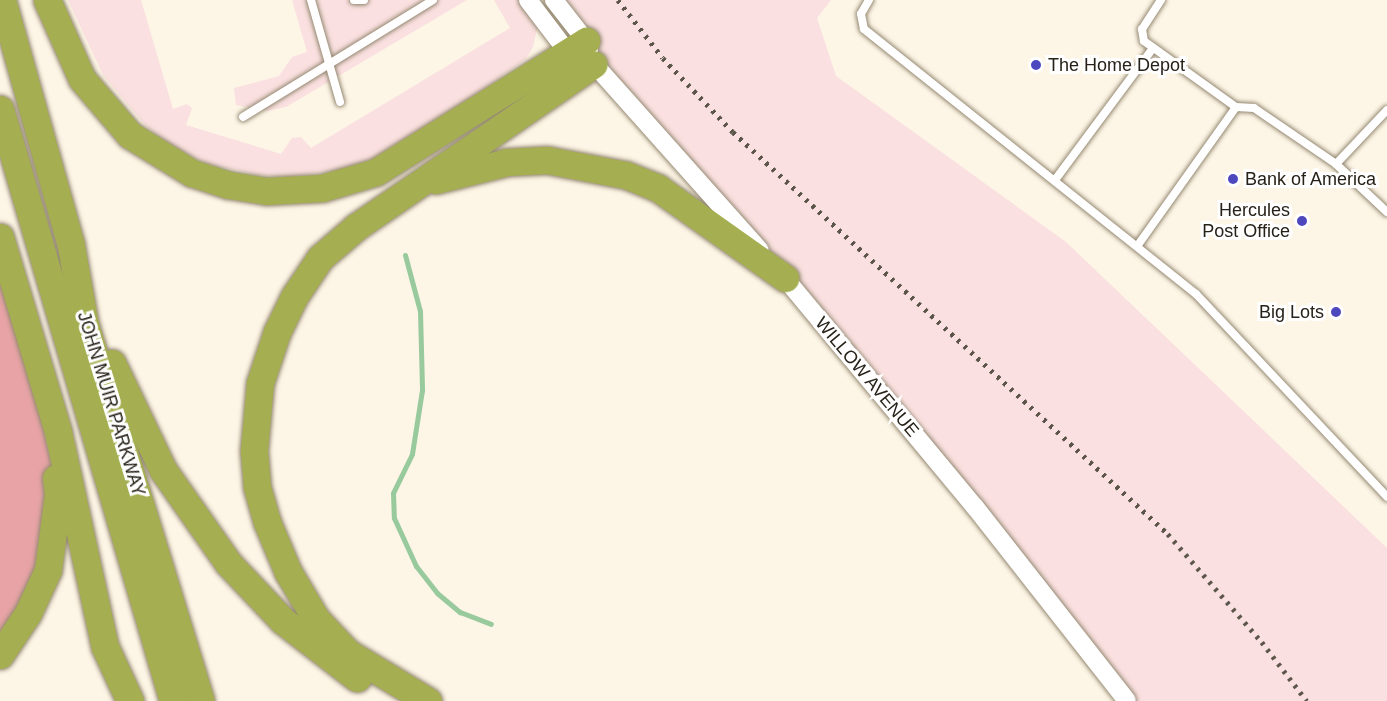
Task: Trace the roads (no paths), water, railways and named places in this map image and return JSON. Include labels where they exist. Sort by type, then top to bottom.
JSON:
[{"type":"highway","name":"JOHN MUIR PARKWAY","points":[[2,0],[71,246],[85,326],[201,701]]},
{"type":"highway","points":[[47,0],[82,79],[130,135],[192,173],[229,185],[266,190],[322,188],[376,172],[582,51]]},
{"type":"highway","points":[[428,701],[348,652],[316,619],[288,572],[267,522],[257,486],[254,450],[260,384],[277,332],[294,297],[320,258],[346,234],[417,185],[582,51]]},
{"type":"highway","name":"JOHN MUIR PARKWAY","points":[[0,109],[173,701]]},
{"type":"highway","points":[[417,185],[507,162],[547,160],[588,165],[658,188],[785,278]]},
{"type":"highway","points":[[0,237],[58,432],[96,616],[126,693]]},
{"type":"highway","points":[[71,246],[128,401],[163,470],[206,535],[282,620],[346,671],[393,701]]},
{"type":"highway","points":[[0,655],[28,613],[48,570],[54,534],[58,494],[42,376]]},
{"type":"street","name":"WILLOW AVENUE","points":[[528,0],[582,51],[785,278],[1099,664],[1126,701]]},
{"type":"street","name":"WILLOW AVENUE","points":[[554,0],[582,51]]},
{"type":"street","points":[[1099,664],[1135,701]]},
{"type":"lane","points":[[311,0],[340,102]]},
{"type":"lane","points":[[354,0],[364,0]]},
{"type":"lane","points":[[243,117],[433,0]]},
{"type":"lane","points":[[869,0],[861,14],[864,29],[1138,245],[1196,294],[1387,496]]},
{"type":"lane","points":[[1161,0],[1142,29],[1144,41],[1236,107],[1254,108],[1336,164],[1387,212]]},
{"type":"lane","points":[[1055,180],[1153,48]]},
{"type":"lane","points":[[1138,245],[1236,107]]},
{"type":"lane","points":[[1336,164],[1387,110]]},
{"type":"waterway","points":[[405,255],[420,311],[422,390],[412,454],[393,493],[394,518],[416,566],[437,593],[460,612],[491,624]]},
{"type":"railway","points":[[618,0],[663,58],[733,132],[1168,534],[1262,642],[1307,701]]},
{"type":"place","name":"The Home Depot","points":[[1036,65]]},
{"type":"place","name":"Bank of America","points":[[1233,179]]},
{"type":"place","name":"Hercules Post Office","points":[[1302,221]]},
{"type":"place","name":"Big Lots","points":[[1336,312]]}]
